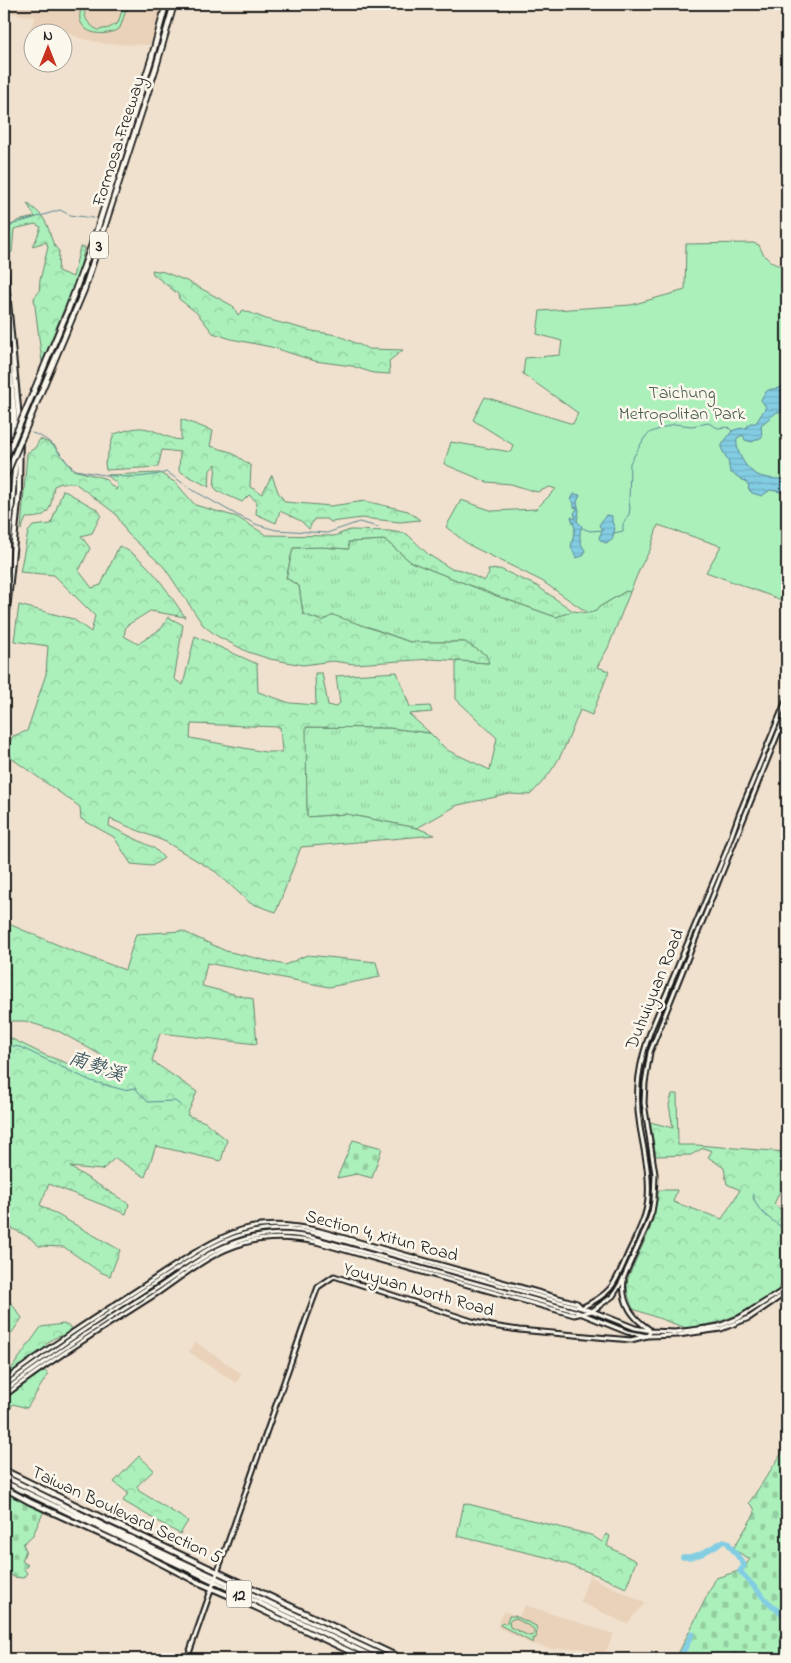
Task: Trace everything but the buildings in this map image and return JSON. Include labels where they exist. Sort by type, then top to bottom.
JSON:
[{"type":"highway","name":"Formosa Freeway","points":[[4,462],[68,310],[95,236],[151,60],[166,4]]},
{"type":"highway","name":"Formosa Freeway","points":[[4,480],[84,290],[156,67],[174,4]]},
{"type":"main road","points":[[4,260],[14,348],[20,429],[19,492],[4,640]]},
{"type":"main road","points":[[4,306],[5,348]]},
{"type":"main road","points":[[4,344],[16,432],[16,457],[4,597]]},
{"type":"main road","points":[[4,534],[10,457],[6,355]]},
{"type":"main road","points":[[4,429],[4,448]]},
{"type":"main road","name":"Taiwan Boulevard Section 5","points":[[4,1470],[403,1659]]},
{"type":"main road","name":"Taiwan Boulevard Section 5","points":[[4,1476],[378,1659]]},
{"type":"main road","name":"Taiwan Boulevard Section 5","points":[[4,1484],[390,1659]]},
{"type":"main road","name":"Taiwan Boulevard Section 5","points":[[4,1484],[30,1502],[132,1548],[212,1588],[366,1659]]},
{"type":"street","points":[[5,348],[14,348]]},
{"type":"street","points":[[6,355],[14,354]]},
{"type":"street","name":"Duhuiyuan Road","points":[[581,1308],[603,1296],[613,1287],[640,1226],[648,1201],[646,1158],[637,1105],[637,1079],[641,1060],[651,1030],[725,854],[740,812],[787,698]]},
{"type":"street","name":"Duhuiyuan Road","points":[[580,1313],[592,1311],[613,1296],[625,1275],[647,1226],[654,1200],[655,1174],[644,1103],[650,1052],[787,711]]},
{"type":"street","name":"Section 4, Xitun Road","points":[[4,1381],[79,1326],[204,1247],[242,1230],[272,1226],[304,1227],[320,1231],[578,1303],[581,1308]]},
{"type":"street","name":"Section 4, Xitun Road","points":[[4,1386],[65,1342],[211,1248],[234,1237],[251,1232],[289,1229],[320,1234],[592,1311],[635,1328],[651,1331],[675,1332],[719,1326],[744,1316],[787,1288]]},
{"type":"street","name":"Section 4, Xitun Road","points":[[4,1391],[131,1304],[212,1253],[236,1242],[267,1235],[289,1234],[308,1236],[580,1313],[627,1332],[647,1336]]},
{"type":"street","name":"Section 4, Xitun Road","points":[[4,1396],[65,1352],[214,1256],[233,1247],[259,1239],[285,1238],[316,1242],[574,1315],[580,1313]]},
{"type":"street","points":[[625,1275],[623,1287],[627,1306],[636,1320],[651,1331],[647,1336]]},
{"type":"street","name":"Youyuan North Road","points":[[187,1659],[306,1319],[318,1287],[321,1284],[334,1276],[492,1326],[615,1339],[631,1340],[647,1336]]},
{"type":"street","points":[[647,1336],[678,1335],[721,1329],[749,1318],[787,1292]]},
{"type":"street","points":[[580,1313],[581,1308]]},
{"type":"street","points":[[615,1327],[623,1336],[622,1338],[615,1339]]},
{"type":"street","points":[[38,1355],[65,1342]]},
{"type":"street","points":[[44,1362],[65,1352]]},
{"type":"shaded area","points":[[4,4],[158,4],[167,11],[157,45],[106,44],[79,38],[72,34],[72,22],[33,22],[35,17],[4,12]]},
{"type":"shaded area","points":[[196,1342],[242,1374],[236,1383],[189,1352]]},
{"type":"shaded area","points":[[589,1576],[645,1603],[627,1624],[580,1602]]},
{"type":"shaded area","points":[[525,1605],[614,1634],[604,1655],[581,1648],[551,1649],[529,1643],[497,1627],[504,1611],[519,1617]]},
{"type":"green space","points":[[82,4],[86,4],[86,19],[98,30],[109,28],[118,23],[124,4],[128,4],[120,28],[110,33],[98,33],[87,30],[83,26],[80,20]]},
{"type":"green space","points":[[27,203],[43,218],[59,251],[58,271],[73,277],[80,247],[85,247],[78,275],[42,362],[34,298],[39,292],[48,247],[46,242],[32,246],[41,227],[35,224],[14,229],[12,252],[8,255],[6,231],[17,221],[35,217]]},
{"type":"green space","name":"Taichung Metropolitan Park","points":[[753,243],[759,245],[770,261],[777,265],[787,266],[787,602],[706,572],[721,546],[658,525],[650,550],[630,592],[626,591],[599,607],[596,611],[588,613],[542,581],[469,545],[446,527],[461,500],[493,511],[536,509],[556,489],[550,487],[537,492],[511,484],[487,482],[444,464],[451,442],[511,452],[513,445],[473,420],[485,397],[573,424],[578,413],[523,374],[525,358],[560,355],[562,341],[537,334],[540,311],[631,305],[685,290],[686,244]]},
{"type":"green space","points":[[152,270],[164,272],[189,282],[233,306],[238,315],[243,310],[266,319],[312,331],[337,335],[369,349],[403,350],[389,361],[390,374],[373,373],[352,366],[315,361],[271,347],[231,339],[213,333],[197,313],[179,299],[178,294],[153,274]]},
{"type":"green space","points":[[181,419],[213,431],[210,446],[231,452],[251,466],[250,487],[262,494],[272,475],[278,492],[285,502],[331,506],[365,501],[408,511],[420,520],[400,522],[362,518],[331,522],[327,519],[314,519],[309,529],[301,521],[280,511],[276,523],[256,514],[257,502],[249,495],[242,502],[218,491],[214,487],[216,464],[210,470],[209,487],[179,471],[180,452],[162,450],[158,467],[106,470],[105,463],[114,434],[142,428],[181,440]]},
{"type":"green space","points":[[40,439],[54,445],[73,470],[104,478],[116,490],[117,483],[106,475],[160,473],[176,483],[195,505],[237,517],[266,535],[334,536],[350,530],[389,531],[407,534],[429,555],[450,568],[462,570],[484,581],[489,574],[488,570],[500,569],[537,586],[573,611],[556,617],[497,596],[411,562],[385,540],[348,542],[349,549],[322,547],[293,548],[286,578],[299,586],[303,614],[322,621],[333,615],[410,642],[465,642],[486,655],[489,663],[432,659],[354,664],[332,661],[303,665],[270,659],[248,652],[217,636],[203,625],[164,567],[127,533],[116,514],[75,483],[61,483],[54,486],[52,500],[45,514],[35,518],[26,518],[21,530],[27,453],[35,448]]},
{"type":"green space","points":[[63,490],[98,510],[101,515],[92,533],[81,536],[90,548],[79,571],[92,588],[101,585],[119,546],[130,552],[148,567],[185,617],[150,611],[126,626],[124,636],[138,644],[162,628],[168,617],[183,625],[174,679],[183,685],[195,636],[257,664],[258,692],[290,703],[316,705],[315,673],[322,673],[328,705],[335,707],[340,703],[336,676],[397,672],[410,707],[430,706],[432,712],[409,714],[430,733],[390,728],[306,727],[307,817],[346,814],[417,828],[435,835],[301,847],[276,912],[250,903],[216,872],[166,842],[110,819],[109,826],[154,848],[164,858],[152,866],[131,864],[114,837],[81,819],[80,807],[11,758],[8,746],[13,736],[27,731],[46,674],[48,646],[14,641],[19,605],[73,619],[91,632],[95,616],[54,575],[20,572],[28,532],[33,526],[51,524]],"holes":[[[191,724],[280,727],[282,752],[265,752],[190,738]]]},
{"type":"green space","points":[[385,540],[411,562],[556,617],[573,611],[588,613],[596,611],[599,607],[626,591],[630,592],[608,648],[597,667],[609,671],[592,715],[580,710],[555,766],[530,795],[510,794],[458,805],[417,828],[346,814],[307,817],[305,727],[390,728],[430,733],[447,750],[490,770],[497,738],[456,699],[456,661],[488,663],[465,642],[410,642],[369,627],[322,621],[303,614],[299,586],[286,578],[293,548],[322,547],[348,549],[348,542]]},
{"type":"green space","points":[[4,922],[70,950],[125,970],[136,934],[182,931],[226,951],[285,965],[307,955],[376,962],[380,977],[329,987],[207,963],[202,986],[253,999],[257,1044],[160,1033],[152,1061],[197,1092],[187,1115],[205,1122],[227,1140],[221,1161],[156,1146],[145,1177],[115,1158],[102,1170],[70,1167],[129,1204],[126,1214],[49,1184],[40,1205],[120,1250],[110,1276],[100,1272],[64,1247],[39,1246],[30,1238],[4,1224],[4,1036],[45,1055],[104,1077],[108,1059],[60,1032],[25,1021],[4,1021]]},
{"type":"green space","points":[[672,1094],[677,1094],[678,1145],[786,1152],[787,1176],[774,1204],[787,1215],[787,1286],[744,1312],[716,1323],[686,1328],[633,1309],[628,1292],[629,1275],[650,1229],[659,1190],[677,1190],[673,1202],[722,1219],[740,1190],[727,1184],[724,1168],[708,1157],[712,1151],[703,1148],[691,1155],[656,1156],[650,1122],[673,1128],[669,1105]]},
{"type":"green space","points":[[353,1140],[382,1148],[372,1178],[357,1174],[337,1178]]},
{"type":"green space","points":[[4,1301],[11,1303],[22,1318],[4,1344]]},
{"type":"green space","points":[[63,1324],[71,1327],[75,1333],[59,1336],[47,1344],[36,1363],[48,1374],[27,1408],[13,1404],[4,1420],[4,1379],[41,1327]]},
{"type":"green space","points":[[786,1447],[787,1659],[694,1659],[677,1656],[716,1578],[742,1570],[750,1559],[733,1549],[755,1513],[754,1508],[749,1503]]},
{"type":"green space","points":[[139,1456],[154,1470],[137,1486],[139,1491],[188,1521],[180,1534],[123,1501],[128,1493],[114,1482]]},
{"type":"green space","points":[[4,1492],[44,1511],[33,1535],[23,1544],[26,1550],[22,1561],[28,1565],[24,1569],[27,1573],[23,1578],[14,1577],[6,1572],[4,1575]]},
{"type":"green space","points":[[464,1503],[591,1535],[602,1542],[606,1534],[610,1536],[607,1546],[636,1561],[626,1588],[550,1558],[457,1536]]},
{"type":"green space","points":[[509,1616],[515,1616],[536,1626],[536,1638],[532,1639],[534,1640],[533,1643],[500,1625],[502,1622],[506,1624]],"holes":[[[515,1618],[534,1629],[534,1635],[529,1636],[510,1627],[509,1621]]]},
{"type":"water","points":[[787,375],[787,400],[782,412],[777,412],[761,425],[762,437],[752,442],[745,440],[743,435],[737,438],[737,448],[741,457],[754,473],[764,477],[782,479],[787,473],[787,493],[770,490],[762,496],[752,493],[748,489],[749,486],[746,482],[730,472],[722,445],[732,431],[746,428],[750,423],[756,423],[766,407],[761,400],[764,395],[768,390],[784,386]]},
{"type":"water","points":[[574,494],[580,495],[577,502],[579,511],[577,521],[582,526],[580,538],[585,552],[583,556],[576,558],[571,547],[575,528],[571,517],[576,519],[574,513],[577,509],[577,507],[574,508],[574,503],[571,500]]},
{"type":"water","points":[[606,515],[612,516],[615,528],[612,540],[606,543],[599,538],[602,530],[599,525]]},
{"type":"waterway","points":[[4,227],[60,210],[70,215],[93,218]]},
{"type":"waterway","points":[[614,533],[623,531],[623,524],[629,514],[630,463],[645,437],[651,432],[674,424],[692,426],[708,423],[718,428],[728,427],[732,431]]},
{"type":"waterway","points":[[32,433],[47,440],[76,470],[110,476],[133,477],[167,472],[191,489],[237,515],[258,525],[276,530],[327,533],[359,522],[378,527]]},
{"type":"waterway","points":[[582,528],[590,531],[603,530]]},
{"type":"waterway","name":"南勢溪","points":[[4,1045],[20,1047],[91,1081],[124,1090],[135,1088],[148,1102],[175,1101],[180,1105]]},
{"type":"waterway","points":[[753,1194],[761,1211],[787,1231]]},
{"type":"waterway","points":[[683,1557],[701,1554],[724,1541],[727,1542],[743,1563],[744,1566],[740,1571],[765,1599],[787,1619]]},
{"type":"waterway","points":[[685,1659],[682,1657],[682,1654],[692,1634]]},
{"type":"waterway","points":[[687,1659],[701,1657],[707,1659]]}]
